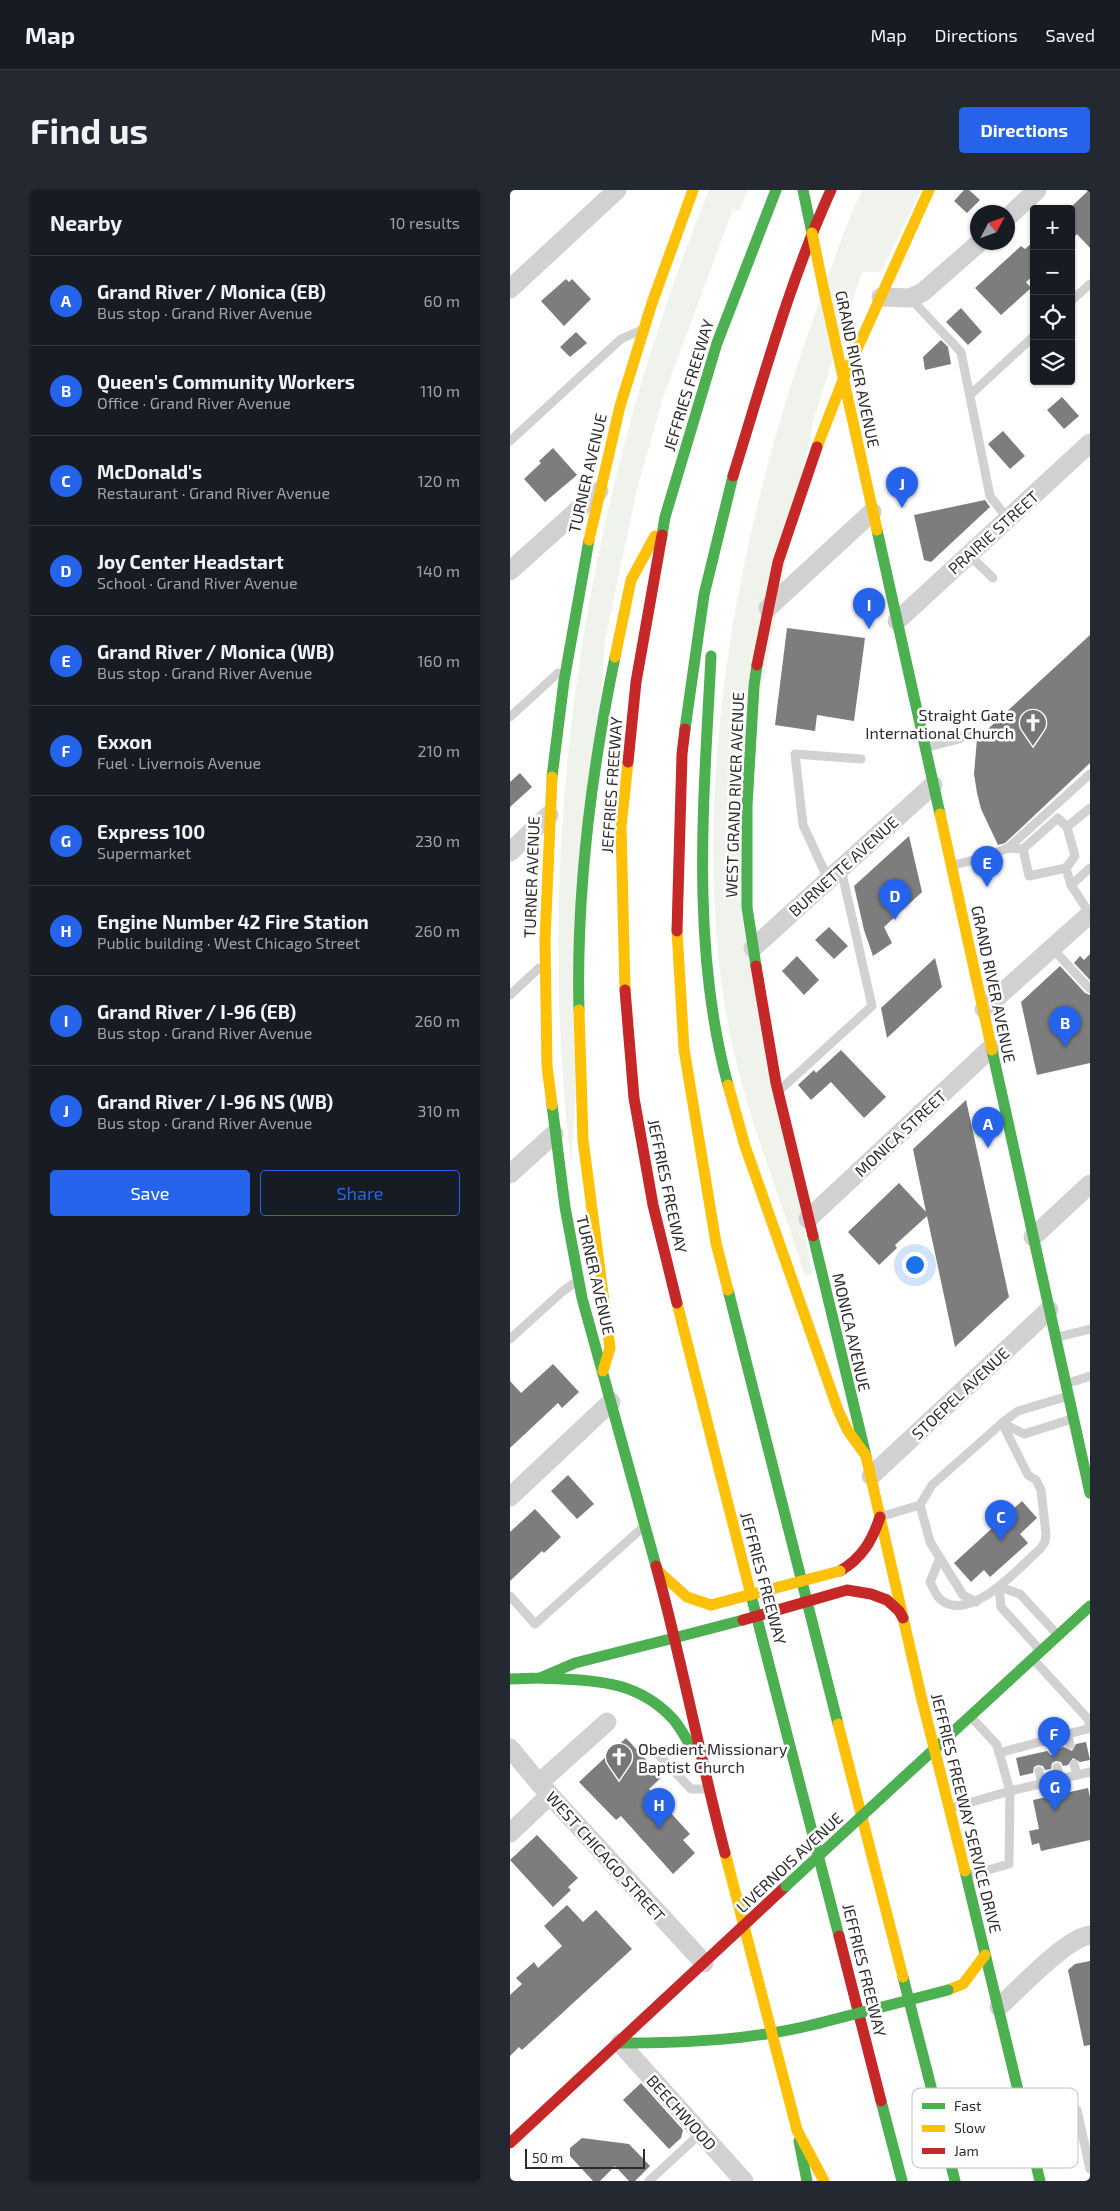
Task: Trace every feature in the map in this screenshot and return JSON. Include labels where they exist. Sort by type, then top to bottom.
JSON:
[{"type":"main road","name":"TURNER AVENUE","points":[[657,1570],[579,1281],[554,1134],[547,1066],[545,962],[549,815],[567,665],[583,564],[620,406],[643,329],[694,190]]},
{"type":"main road","name":"JEFFRIES FREEWAY","points":[[776,190],[717,342],[665,517],[636,682],[621,826],[624,979],[634,1098],[653,1205],[693,1372],[902,2181]]},
{"type":"main road","name":"GRAND RIVER AVENUE","points":[[803,190],[843,380],[984,1009],[1033,1237],[1074,1418],[1088,1469],[1090,1493]]},
{"type":"main road","points":[[831,190],[816,223],[773,346],[729,490],[704,595],[682,754],[676,916],[684,1049],[694,1119],[716,1242],[931,2088]]},
{"type":"main road","name":"WEST GRAND RIVER AVENUE","points":[[808,1219],[778,1092],[763,1015],[747,906],[747,806],[754,686],[762,630],[778,562],[807,471],[843,380],[930,190]]},
{"type":"main road","points":[[602,1371],[610,1348],[584,1140],[580,1064],[578,955],[583,868],[592,782],[631,580],[665,517]]},
{"type":"main road","points":[[704,595],[712,666],[706,749],[702,852],[710,1002],[727,1082],[745,1146],[838,1410],[848,1431],[864,1453]]},
{"type":"main road","name":"MONICA AVENUE","points":[[808,1219],[864,1453]]},
{"type":"main road","name":"JEFFRIES FREEWAY SERVICE DRIVE","points":[[864,1453],[871,1476],[934,1750],[1018,2088]]},
{"type":"main road","points":[[657,1570],[683,1595],[692,1600],[711,1605],[840,1570],[851,1565],[867,1549],[880,1517]]},
{"type":"main road","points":[[657,1570],[689,1698],[701,1763],[773,2035],[797,2130],[807,2181]]},
{"type":"main road","points":[[540,1678],[575,1663],[790,1607],[839,1590],[871,1593],[896,1608],[903,1618]]},
{"type":"main road","name":"LIVERNOIS AVENUE","points":[[510,2143],[1090,1606]]},
{"type":"main road","points":[[510,1679],[540,1678],[607,1682],[621,1685],[646,1696],[678,1725],[701,1763]]},
{"type":"main road","points":[[620,2043],[666,2043],[773,2035],[948,1990],[963,1984],[985,1954]]},
{"type":"main road","points":[[797,2130],[824,2181]]},
{"type":"main road","points":[[952,2168],[955,2181]]},
{"type":"main road","name":"JEFFRIES FREEWAY SERVICE DRIVE","points":[[1037,2168],[1040,2181]]},
{"type":"street","points":[[510,289],[617,190]]},
{"type":"street","points":[[1015,210],[1037,190]]},
{"type":"street","points":[[882,297],[910,298],[938,281],[971,250]]},
{"type":"street","name":"PRAIRIE STREET","points":[[896,620],[1090,443]]},
{"type":"street","points":[[510,571],[599,491]]},
{"type":"street","points":[[768,608],[872,512]]},
{"type":"street","name":"BURNETTE AVENUE","points":[[753,948],[933,785]]},
{"type":"street","points":[[510,852],[549,815]]},
{"type":"street","points":[[984,1009],[1090,914]]},
{"type":"street","name":"MONICA STREET","points":[[808,1219],[991,1048]]},
{"type":"street","points":[[510,1174],[554,1134]]},
{"type":"street","points":[[1033,1237],[1090,1184]]},
{"type":"street","name":"STOEPEL AVENUE","points":[[871,1476],[1050,1310]]},
{"type":"street","points":[[510,1497],[611,1402]]},
{"type":"street","points":[[510,1833],[545,1789],[607,1722]]},
{"type":"street","name":"WEST CHICAGO STREET","points":[[510,1748],[704,1963]]},
{"type":"street","points":[[999,2007],[1059,1952],[1080,1937],[1090,1935]]},
{"type":"street","name":"BEECHWOOD","points":[[620,2043],[744,2181]]},
{"type":"lane","points":[[1075,297],[1090,284]]},
{"type":"lane","points":[[910,298],[961,352],[990,496],[1008,519]]},
{"type":"lane","points":[[510,440],[620,338],[643,329]]},
{"type":"lane","points":[[970,395],[1030,340]]},
{"type":"lane","points":[[969,555],[993,578]]},
{"type":"lane","points":[[510,717],[567,665]]},
{"type":"lane","points":[[925,748],[959,739],[970,730]]},
{"type":"lane","points":[[778,1092],[872,1006],[835,874],[803,825],[796,754],[861,759]]},
{"type":"lane","points":[[951,865],[985,858],[1008,848],[1090,774]]},
{"type":"lane","points":[[1068,827],[1090,808]]},
{"type":"lane","points":[[1008,848],[1023,849],[1058,818],[1068,827],[1075,856],[1066,868],[1029,876],[1023,849]]},
{"type":"lane","points":[[1066,868],[1071,885],[1090,914]]},
{"type":"lane","points":[[1071,885],[1090,868]]},
{"type":"lane","points":[[1052,948],[1090,990]]},
{"type":"lane","points":[[510,995],[545,962]]},
{"type":"lane","points":[[510,1339],[563,1291],[579,1281]]},
{"type":"lane","points":[[1056,1338],[1090,1329]]},
{"type":"lane","points":[[1066,1384],[1090,1376]]},
{"type":"lane","points":[[880,1517],[920,1505],[932,1485],[1018,1411],[1069,1396]]},
{"type":"lane","points":[[1002,1423],[1024,1434],[1074,1418]]},
{"type":"lane","points":[[940,1558],[930,1582],[940,1600],[958,1606],[976,1602],[999,1587],[1040,1549],[1045,1542],[1046,1534],[1041,1490],[1036,1480],[1028,1475],[1002,1423]]},
{"type":"lane","points":[[920,1505],[930,1542],[963,1595],[976,1602]]},
{"type":"lane","points":[[510,1596],[535,1624],[645,1525]]},
{"type":"lane","points":[[999,1587],[1020,1594],[1058,1635]]},
{"type":"lane","points":[[999,1587],[1001,1607],[1089,1718],[1090,1728],[1051,1739],[1034,1749],[999,1753]]},
{"type":"lane","points":[[966,1876],[1009,1864],[1010,1791],[997,1746],[970,1716]]},
{"type":"lane","points":[[1068,1734],[1070,1745]]},
{"type":"lane","points":[[1051,1739],[1053,1749]]},
{"type":"lane","points":[[654,1750],[691,1790],[708,1789]]},
{"type":"lane","points":[[1074,1764],[1077,1775]]},
{"type":"lane","points":[[1057,1767],[1060,1779]]},
{"type":"lane","points":[[1039,1771],[1042,1783]]},
{"type":"lane","points":[[949,1808],[1090,1772]]},
{"type":"lane","points":[[1078,2115],[1090,2169]]},
{"type":"lane","points":[[649,2181],[701,2133]]},
{"type":"shaded area","points":[[709,190],[748,190],[739,211],[733,209],[663,398],[637,489],[605,641],[571,1165],[561,1041],[559,917],[565,793],[578,669],[600,547],[629,426],[666,307]]},
{"type":"shaded area","points":[[862,190],[921,190],[881,272],[862,272],[814,418],[735,827],[812,1274],[805,1276],[750,1113],[726,1013],[716,927],[713,838],[717,748],[728,657],[744,567],[764,478],[788,393],[832,265]]},
{"type":"building","points":[[964,190],[969,190],[980,200],[975,205],[970,205],[970,210],[967,213],[954,201]]},
{"type":"building","points":[[1090,190],[1090,248],[1077,234],[1075,236],[1075,205],[1073,205]]},
{"type":"building","points":[[1030,245],[1030,278],[1026,282],[1030,289],[1001,315],[975,288],[1021,246],[1025,249]]},
{"type":"building","points":[[566,279],[569,282],[572,279],[591,299],[564,326],[541,301]]},
{"type":"building","points":[[961,308],[982,332],[968,345],[946,322]]},
{"type":"building","points":[[576,332],[587,343],[570,357],[560,347]]},
{"type":"building","points":[[941,340],[948,347],[951,364],[925,370],[923,357]]},
{"type":"building","points":[[1062,397],[1079,416],[1064,429],[1047,410]]},
{"type":"building","points":[[1003,431],[1025,456],[1010,469],[988,444]]},
{"type":"building","points":[[553,448],[577,475],[545,502],[524,479]]},
{"type":"building","points":[[985,500],[990,507],[931,562],[924,560],[914,515]]},
{"type":"building","points":[[787,628],[865,638],[854,721],[817,715],[815,731],[775,725]]},
{"type":"building","name":"Straight Gate International Church","points":[[1090,635],[1090,763],[1005,843],[998,845],[981,809],[977,793],[974,774],[977,739]]},
{"type":"building","points":[[520,773],[532,787],[510,807],[510,782]]},
{"type":"building","points":[[909,836],[922,892],[884,927],[892,943],[873,956],[864,930],[854,886]]},
{"type":"building","points":[[829,927],[848,946],[834,959],[815,940]]},
{"type":"building","points":[[1090,954],[1090,980],[1074,963],[1080,956],[1084,960]]},
{"type":"building","points":[[797,956],[819,980],[804,995],[782,971]]},
{"type":"building","points":[[935,958],[942,987],[887,1038],[881,1008]]},
{"type":"building","points":[[1060,966],[1085,993],[1090,995],[1090,1063],[1037,1075],[1021,1002]]},
{"type":"building","points":[[841,1050],[886,1097],[864,1118],[831,1082],[811,1100],[798,1085],[814,1070],[816,1073]]},
{"type":"building","points":[[966,1100],[1009,1297],[955,1347],[927,1216],[895,1245],[897,1248],[879,1265],[848,1232],[899,1183],[926,1212],[913,1149]]},
{"type":"building","points":[[553,1364],[579,1392],[562,1408],[558,1403],[510,1448],[510,1381],[521,1393]]},
{"type":"building","points":[[568,1475],[594,1504],[577,1519],[551,1491]]},
{"type":"building","points":[[1022,1501],[1037,1518],[1020,1534],[1028,1543],[990,1577],[984,1570],[971,1582],[954,1563]]},
{"type":"building","points":[[535,1509],[561,1537],[544,1553],[542,1551],[510,1581],[510,1532]]},
{"type":"building","points":[[626,1738],[662,1777],[649,1789],[690,1834],[683,1840],[695,1853],[673,1874],[621,1816],[616,1820],[579,1782]]},
{"type":"building","points":[[1086,1742],[1090,1760],[1080,1762],[1073,1758],[1068,1765],[1063,1766],[1061,1762],[1056,1761],[1052,1763],[1051,1769],[1045,1770],[1043,1766],[1038,1765],[1034,1767],[1033,1773],[1020,1776],[1016,1758],[1047,1751],[1051,1755],[1055,1755],[1059,1748],[1064,1747],[1072,1751],[1076,1744]]},
{"type":"building","points":[[1088,1788],[1090,1797],[1090,1840],[1041,1851],[1039,1843],[1032,1845],[1029,1831],[1039,1829],[1033,1800]]},
{"type":"building","points":[[537,1835],[578,1878],[568,1887],[571,1890],[553,1907],[510,1860]]},
{"type":"building","points":[[567,1905],[583,1922],[596,1910],[632,1949],[522,2050],[519,2047],[510,2056],[510,1995],[522,1984],[516,1978],[534,1962],[538,1968],[562,1946],[544,1926]]},
{"type":"building","points":[[1090,1961],[1090,2045],[1084,2046],[1068,1970],[1075,1964]]},
{"type":"building","points":[[641,2083],[683,2130],[681,2138],[669,2149],[623,2100]]},
{"type":"building","points":[[582,2138],[629,2144],[650,2166],[635,2181],[629,2181],[615,2166],[600,2181],[593,2181],[570,2156],[570,2148]]},
{"type":"traffic: fast","points":[[662,535],[665,517],[717,343],[776,190]]},
{"type":"traffic: fast","points":[[803,190],[812,233]]},
{"type":"traffic: fast","points":[[685,729],[704,595],[733,476]]},
{"type":"traffic: fast","points":[[877,530],[940,814]]},
{"type":"traffic: fast","points":[[552,777],[564,681],[589,540]]},
{"type":"traffic: fast","points":[[711,656],[703,817],[704,926],[708,979],[716,1032],[728,1085]]},
{"type":"traffic: fast","points":[[579,1010],[580,921],[587,832],[599,744],[615,657]]},
{"type":"traffic: fast","points":[[756,966],[747,907],[747,806],[754,686],[757,665]]},
{"type":"traffic: fast","points":[[992,1050],[1090,1493]]},
{"type":"traffic: fast","points":[[552,1105],[565,1207],[582,1298],[656,1566]]},
{"type":"traffic: fast","points":[[813,1236],[866,1456]]},
{"type":"traffic: fast","points":[[728,1290],[838,1724]]},
{"type":"traffic: fast","points":[[751,1595],[839,1936]]},
{"type":"traffic: fast","points":[[892,1788],[1090,1606]]},
{"type":"traffic: fast","points":[[674,1638],[743,1620]]},
{"type":"traffic: fast","points":[[510,1679],[540,1678],[575,1663],[674,1638]]},
{"type":"traffic: fast","points":[[540,1678],[594,1681],[628,1689],[643,1696],[673,1719],[694,1751]]},
{"type":"traffic: fast","points":[[786,1886],[892,1788]]},
{"type":"traffic: fast","points":[[965,1871],[1018,2088]]},
{"type":"traffic: fast","points":[[903,1977],[931,2088]]},
{"type":"traffic: fast","points":[[820,2023],[948,1990]]},
{"type":"traffic: fast","points":[[620,2043],[746,2037],[820,2023]]},
{"type":"traffic: fast","points":[[881,2101],[902,2181]]},
{"type":"traffic: fast","points":[[799,2141],[807,2181]]},
{"type":"traffic: fast","points":[[952,2168],[955,2181]]},
{"type":"traffic: fast","points":[[1037,2168],[1040,2181]]},
{"type":"traffic: slow","points":[[589,540],[620,406],[652,303],[693,190]]},
{"type":"traffic: slow","points":[[817,447],[843,380],[929,190]]},
{"type":"traffic: slow","points":[[812,233],[824,291]]},
{"type":"traffic: slow","points":[[824,291],[877,530]]},
{"type":"traffic: slow","points":[[615,657],[631,580],[655,536]]},
{"type":"traffic: slow","points":[[625,990],[621,827],[628,762]]},
{"type":"traffic: slow","points":[[552,777],[545,940],[547,1066],[552,1105]]},
{"type":"traffic: slow","points":[[940,814],[992,1050]]},
{"type":"traffic: slow","points":[[677,931],[684,1049],[716,1243],[728,1290]]},
{"type":"traffic: slow","points":[[579,1010],[583,1140],[610,1348],[603,1371]]},
{"type":"traffic: slow","points":[[728,1085],[745,1146],[838,1410],[848,1431],[864,1453]]},
{"type":"traffic: slow","points":[[677,1303],[751,1595]]},
{"type":"traffic: slow","points":[[866,1456],[921,1696],[965,1871]]},
{"type":"traffic: slow","points":[[657,1570],[687,1597],[711,1605]]},
{"type":"traffic: slow","points":[[711,1605],[840,1571]]},
{"type":"traffic: slow","points":[[838,1724],[903,1977]]},
{"type":"traffic: slow","points":[[725,1853],[797,2130]]},
{"type":"traffic: slow","points":[[948,1990],[963,1984],[985,1955]]},
{"type":"traffic: slow","points":[[797,2130],[824,2181]]},
{"type":"traffic: jam","points":[[733,476],[789,296],[831,190]]},
{"type":"traffic: jam","points":[[757,665],[778,562],[817,447]]},
{"type":"traffic: jam","points":[[628,762],[636,682],[662,535]]},
{"type":"traffic: jam","points":[[677,931],[682,754],[685,729]]},
{"type":"traffic: jam","points":[[756,966],[776,1083],[813,1236]]},
{"type":"traffic: jam","points":[[625,990],[634,1098],[653,1205],[677,1303]]},
{"type":"traffic: jam","points":[[840,1571],[860,1555],[873,1534],[880,1517]]},
{"type":"traffic: jam","points":[[656,1566],[725,1853]]},
{"type":"traffic: jam","points":[[743,1620],[847,1590],[871,1594],[887,1600],[899,1611],[903,1618]]},
{"type":"traffic: jam","points":[[510,2143],[786,1886]]},
{"type":"traffic: jam","points":[[839,1936],[881,2101]]},
{"type":"place","name":"Grand River / I-96 NS (WB)","points":[[902,508]]},
{"type":"place","name":"Grand River / I-96 (EB)","points":[[869,629]]},
{"type":"place","name":"Straight Gate International Church","points":[[1033,747]]},
{"type":"place","name":"Grand River / Monica (WB)","points":[[987,887]]},
{"type":"place","name":"Joy Center Headstart","points":[[895,920]]},
{"type":"place","name":"Queen's Community Workers","points":[[1065,1047]]},
{"type":"place","name":"Grand River / Monica (EB)","points":[[988,1148]]},
{"type":"place","name":"McDonald's","points":[[1001,1541]]},
{"type":"place","name":"Exxon","points":[[1054,1758]]},
{"type":"place","name":"Obedient Missionary Baptist Church","points":[[619,1781]]},
{"type":"place","name":"Express 100","points":[[1055,1811]]},
{"type":"place","name":"Engine Number 42 Fire Station","points":[[659,1829]]}]
